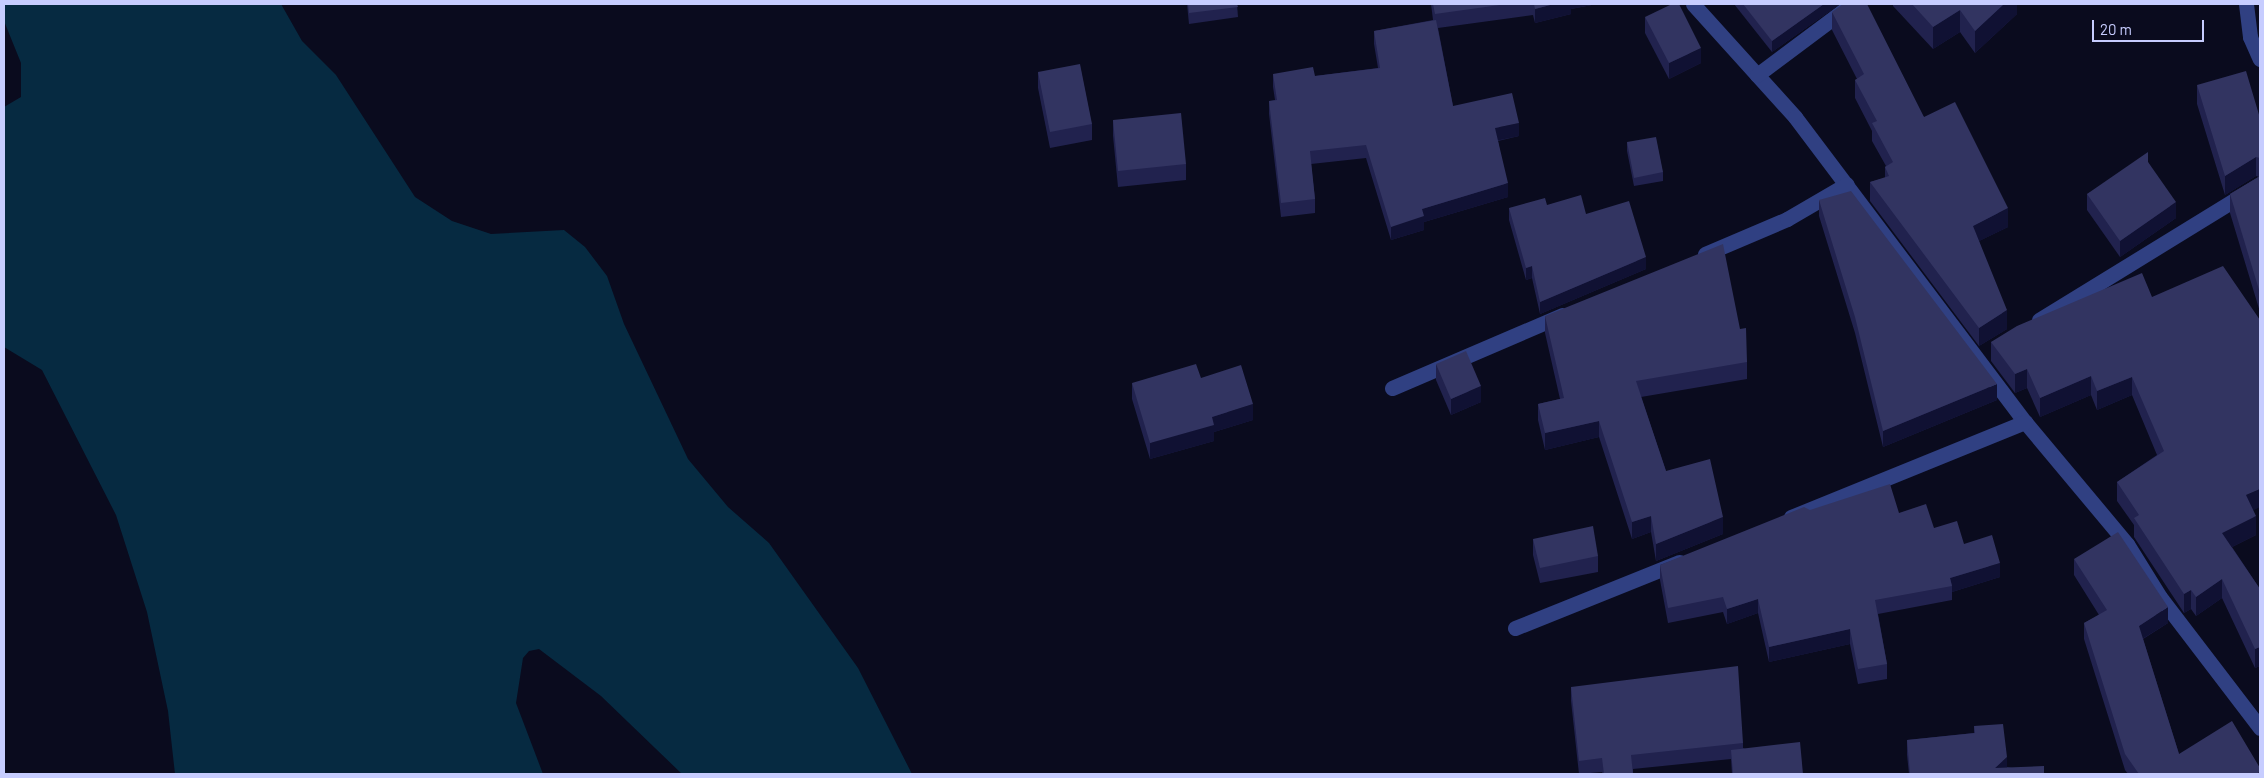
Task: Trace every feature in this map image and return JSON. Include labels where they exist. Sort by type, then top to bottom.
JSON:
[{"type":"street","points":[[1693,4],[1757,75],[1847,184],[2025,422],[2079,481],[2260,728]]},
{"type":"street","points":[[1757,75],[1852,4]]},
{"type":"street","points":[[2246,4],[2250,37],[2260,59]]},
{"type":"street","points":[[1688,261],[1787,219],[1847,184]]},
{"type":"street","points":[[2028,327],[2260,184]]},
{"type":"street","points":[[1392,388],[1580,307]]},
{"type":"street","points":[[1978,358],[1995,347]]},
{"type":"street","points":[[1773,524],[2025,422]]},
{"type":"street","points":[[1514,628],[1690,558]]},
{"type":"water","points":[[4,4],[281,4],[302,41],[336,75],[415,197],[452,221],[491,234],[564,230],[585,247],[607,276],[624,324],[688,459],[728,507],[769,543],[858,668],[912,774],[682,774],[601,696],[539,649],[529,651],[523,658],[516,703],[543,774],[175,774],[168,711],[147,612],[116,515],[42,370],[4,347],[4,107],[21,97],[21,63],[4,21]]},
{"type":"building","points":[[1188,4],[1237,4],[1238,7],[1189,13]]},
{"type":"building","points":[[1433,4],[1507,4],[1435,14]]},
{"type":"building","points":[[1534,4],[1554,4],[1535,9]]},
{"type":"building","points":[[1672,4],[1679,4],[1701,48],[1669,63],[1645,17]]},
{"type":"building","points":[[1743,4],[1824,4],[1772,41]]},
{"type":"building","points":[[1843,4],[1867,4],[1924,117],[1955,102],[2008,208],[1973,226],[2007,310],[1979,328],[1870,182],[1889,176],[1885,167],[1893,162],[1872,123],[1877,121],[1855,80],[1864,74],[1832,12]]},
{"type":"building","points":[[1912,4],[2004,4],[1975,31],[1960,10],[1933,27]]},
{"type":"building","points":[[1436,20],[1453,106],[1512,93],[1519,123],[1495,128],[1508,183],[1422,209],[1424,216],[1391,227],[1366,145],[1310,151],[1315,199],[1281,203],[1269,101],[1277,100],[1273,74],[1313,67],[1315,76],[1380,68],[1374,31]]},
{"type":"building","points":[[1080,64],[1092,124],[1050,132],[1038,72]]},
{"type":"building","points":[[2246,71],[2260,118],[2260,158],[2256,157],[2225,176],[2197,85]]},
{"type":"building","points":[[1181,113],[1186,164],[1118,171],[1113,120]]},
{"type":"building","points":[[1656,137],[1663,172],[1634,178],[1627,142]]},
{"type":"building","points":[[2148,152],[2148,162],[2176,202],[2120,241],[2087,194]]},
{"type":"building","points":[[2260,176],[2260,293],[2230,194]]},
{"type":"building","points":[[1851,191],[1997,384],[1883,431],[1855,317],[1819,200]]},
{"type":"building","points":[[1581,195],[1586,214],[1629,201],[1646,257],[1540,302],[1532,266],[1526,268],[1509,208],[1545,198],[1547,205]]},
{"type":"building","points":[[1723,244],[1740,329],[1746,328],[1747,362],[1636,381],[1666,471],[1710,459],[1723,517],[1656,544],[1651,516],[1632,522],[1599,421],[1545,433],[1538,404],[1564,398],[1545,316]]},
{"type":"building","points":[[2223,266],[2260,320],[2260,489],[2246,495],[2256,516],[2222,533],[2260,589],[2260,647],[2255,649],[2222,579],[2196,597],[2191,590],[2184,594],[2134,518],[2139,515],[2117,482],[2164,451],[2132,377],[2097,391],[2091,376],[2040,398],[2027,369],[2015,374],[1991,342],[2017,326],[2142,273],[2152,297]]},
{"type":"building","points":[[1466,351],[1481,386],[1451,399],[1436,364]]},
{"type":"building","points":[[1196,364],[1201,378],[1241,365],[1253,404],[1212,417],[1214,425],[1150,443],[1132,383]]},
{"type":"building","points":[[1890,484],[1899,513],[1926,504],[1934,528],[1957,521],[1964,544],[1992,535],[2000,563],[1950,578],[1952,586],[1875,600],[1887,664],[1858,669],[1850,629],[1769,647],[1758,599],[1727,609],[1723,597],[1668,608],[1660,565],[1804,507],[1810,510]]},
{"type":"building","points":[[1593,526],[1598,556],[1540,568],[1533,539]]},
{"type":"building","points":[[2118,532],[2168,607],[2139,626],[2179,754],[2232,721],[2260,768],[2260,772],[2256,774],[2139,774],[2125,754],[2084,623],[2107,610],[2074,559]]},
{"type":"building","points":[[1738,666],[1743,743],[1631,755],[1633,774],[1604,774],[1602,758],[1579,761],[1571,687]]},
{"type":"building","points":[[2003,724],[2007,757],[1995,768],[2044,766],[2044,774],[1910,774],[1907,740],[1975,733],[1974,726]]},
{"type":"building","points":[[1800,742],[1803,774],[1733,774],[1731,750]]}]
